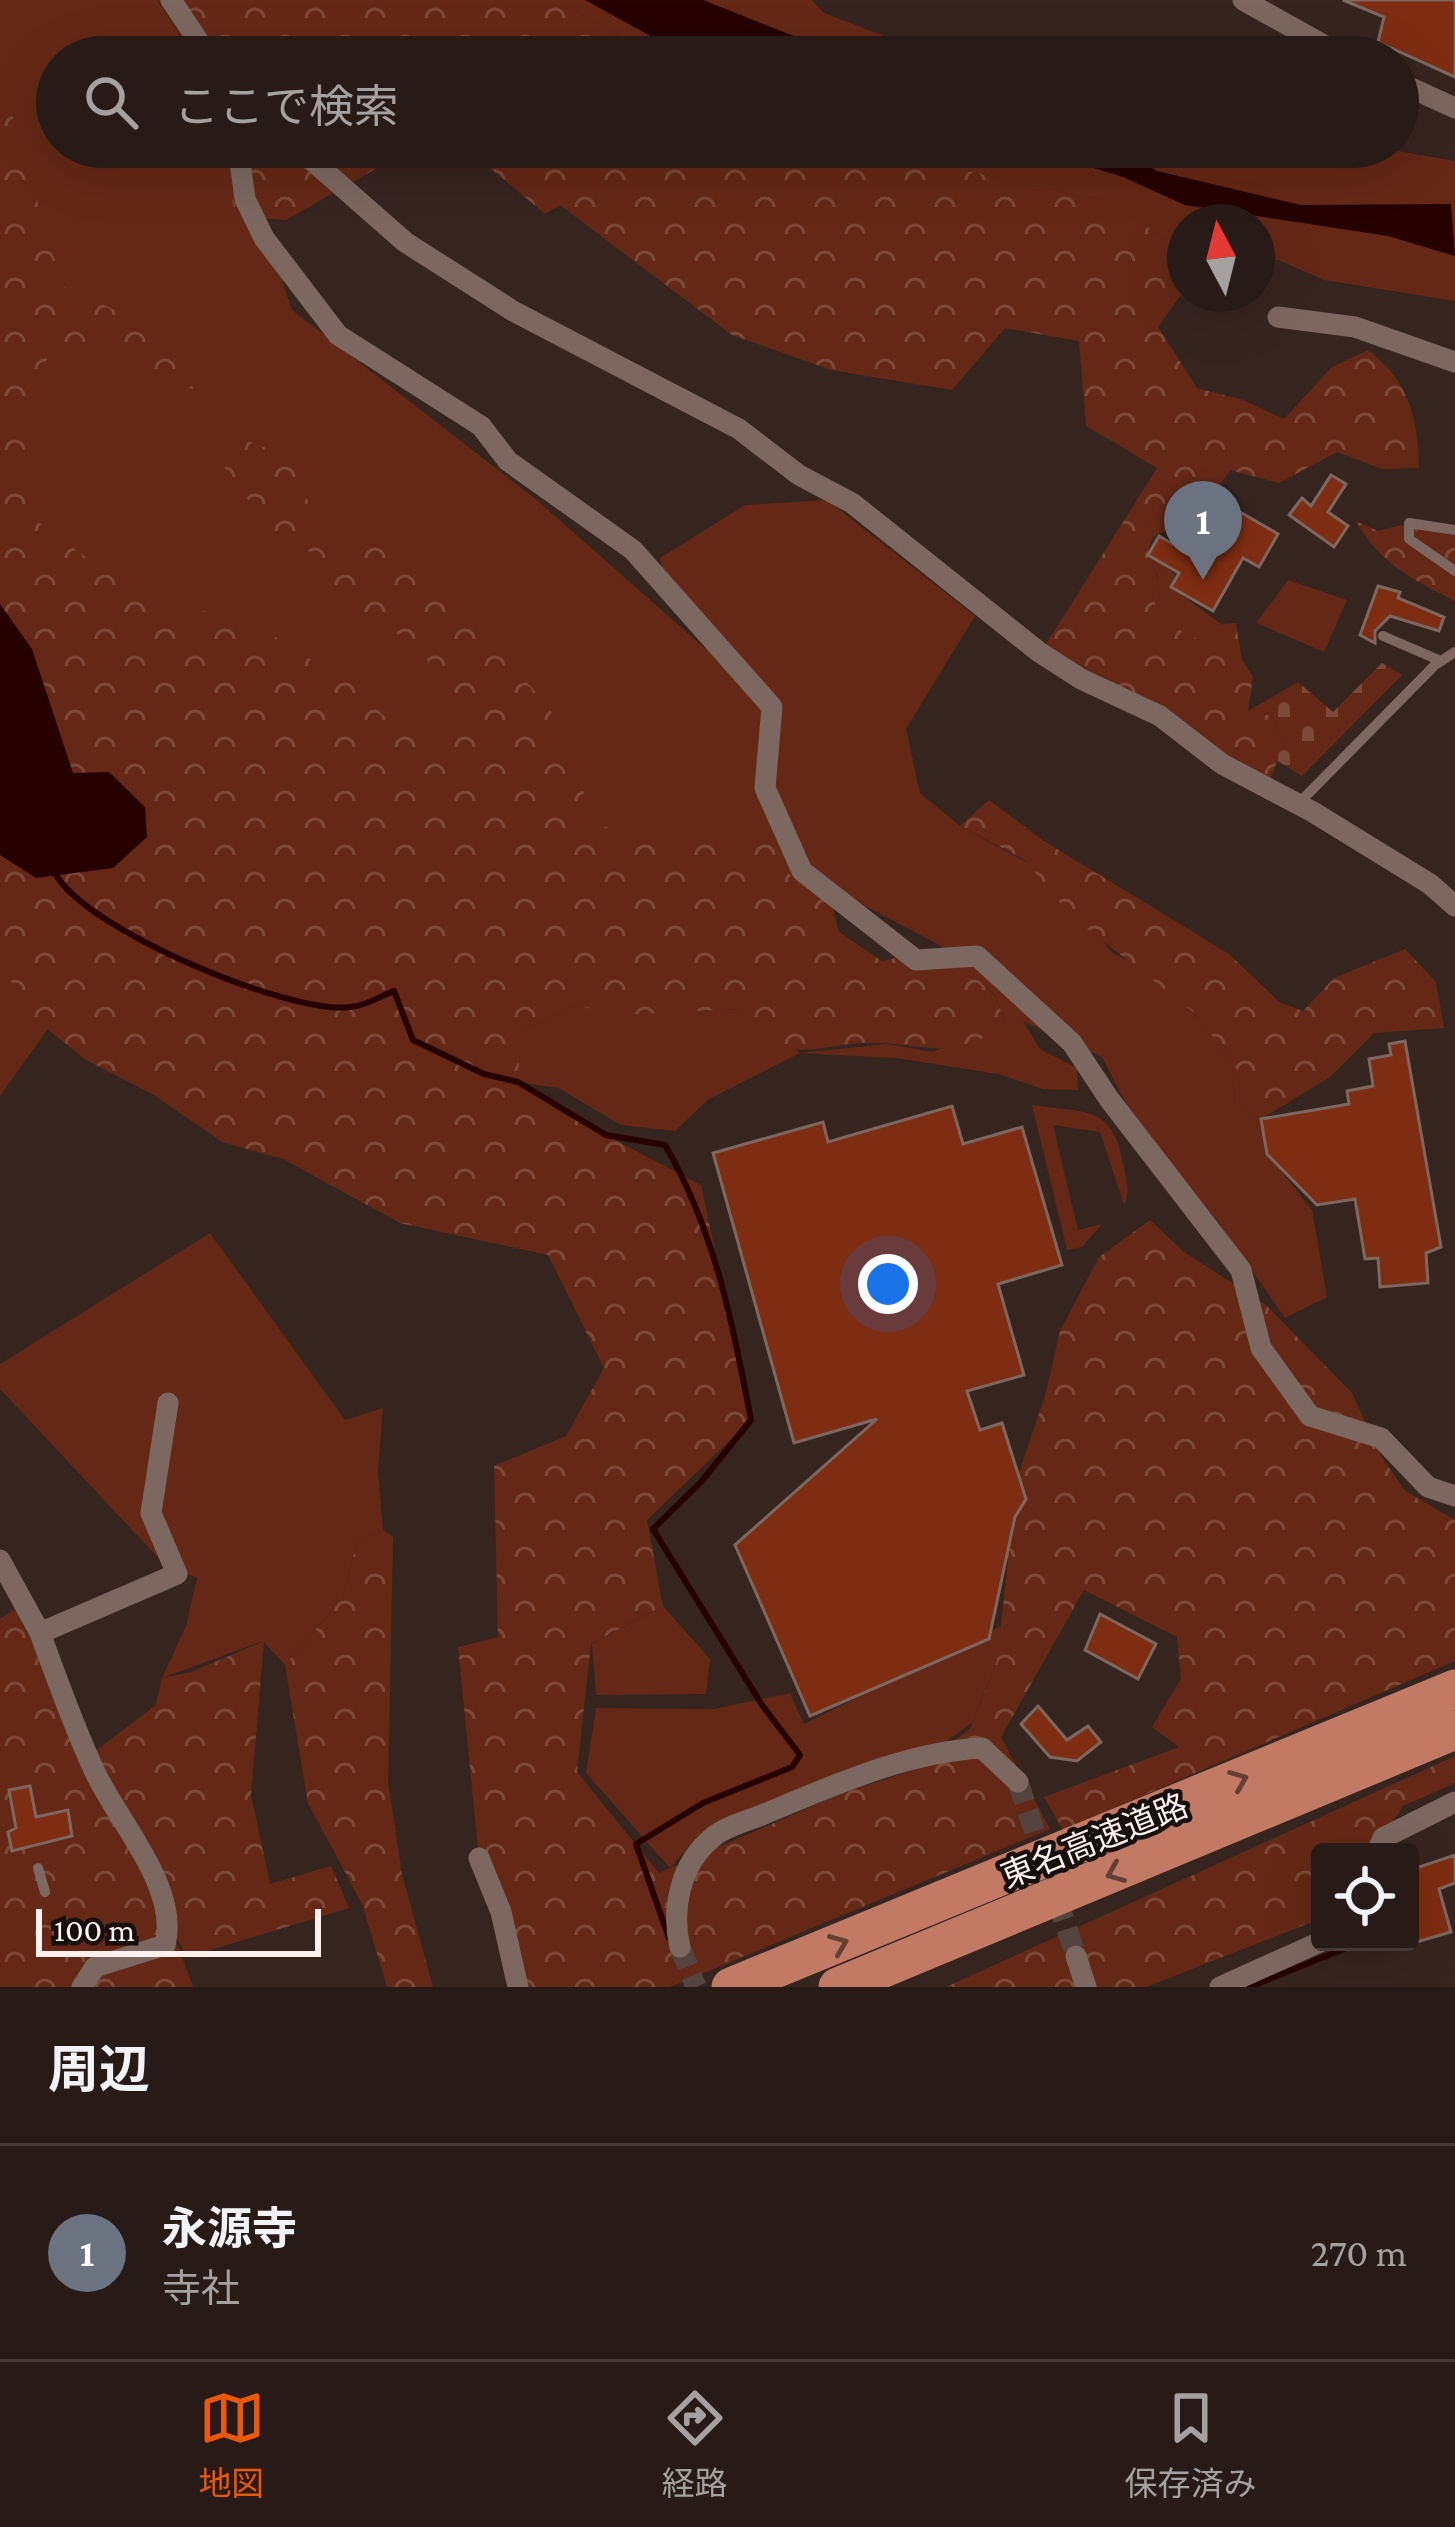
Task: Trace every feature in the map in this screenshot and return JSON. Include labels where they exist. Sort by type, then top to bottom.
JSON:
[{"type":"highway","name":"東名高速道路","points":[[731,1987],[1455,1689]]},
{"type":"highway","name":"東名高速道路","points":[[838,1987],[1455,1730]]},
{"type":"street","points":[[171,0],[195,36]]},
{"type":"street","points":[[1243,0],[1304,36]]},
{"type":"street","points":[[1266,0],[1298,33]]},
{"type":"street","points":[[1419,92],[1453,108]]},
{"type":"street","points":[[241,168],[245,199],[264,238],[338,335],[481,426],[508,461],[633,550],[772,707],[765,788],[802,871],[916,960],[977,956],[1072,1043],[1241,1270],[1261,1348],[1310,1416],[1381,1438],[1428,1487],[1455,1496]]},
{"type":"street","points":[[321,168],[405,242],[512,311],[739,429],[799,475],[853,503],[1039,652],[1160,716],[1222,764],[1299,803],[1430,884],[1455,906]]},
{"type":"street","points":[[1278,317],[1355,327],[1455,362]]},
{"type":"street","points":[[40,1633],[177,1574],[151,1513],[168,1403]]},
{"type":"street","points":[[0,1560],[40,1633],[88,1757],[141,1854],[170,1924],[165,1945],[95,1967],[82,1987]]},
{"type":"street","points":[[680,1947],[674,1919],[680,1892],[687,1872],[713,1836],[826,1788],[952,1749],[982,1748],[1018,1782]]},
{"type":"street","points":[[1381,1843],[1455,1802]]},
{"type":"street","points":[[479,1858],[501,1912],[518,1987]]},
{"type":"street","points":[[1220,1987],[1311,1946]]},
{"type":"street","points":[[1076,1956],[1086,1987]]},
{"type":"lane","points":[[1455,530],[1408,524],[1408,539],[1455,571]]},
{"type":"lane","points":[[1383,636],[1441,661]]},
{"type":"lane","points":[[1299,803],[1455,652]]},
{"type":"lane","points":[[38,1868],[45,1892]]},
{"type":"green space","points":[[0,0],[157,0],[181,36],[36,36],[36,168],[243,168],[292,310],[538,501],[717,659],[667,586],[660,558],[745,505],[827,500],[975,616],[906,729],[920,793],[960,826],[1043,871],[1113,953],[1158,976],[1201,1020],[1239,1073],[1240,1108],[1261,1119],[1271,1158],[1312,1210],[1327,1297],[1285,1318],[1217,1220],[1141,1132],[1102,1057],[1023,1021],[1040,1049],[1077,1068],[1078,1090],[1043,1089],[998,1074],[896,1058],[800,1053],[887,1044],[932,1052],[1006,1026],[996,996],[945,948],[823,884],[60,1012],[0,1096]]},
{"type":"green space","points":[[158,0],[556,0],[620,36],[182,36]]},
{"type":"green space","points":[[556,0],[812,0],[824,13],[885,36],[620,36]]},
{"type":"green space","points":[[0,73],[62,286],[174,337],[194,390],[109,352],[56,344],[28,392],[33,518],[164,615],[230,609],[352,685],[384,716],[427,737],[457,738],[463,707],[411,639],[337,611],[317,554],[253,533],[249,501],[211,449],[212,427],[292,458],[318,529],[390,545],[548,704],[597,826],[772,841],[791,876],[828,890],[839,932],[882,961],[945,947],[996,997],[1006,1026],[970,1043],[944,1048],[861,1043],[785,1048],[753,1030],[740,1009],[618,1015],[576,1005],[519,1032],[519,1082],[561,1112],[701,1185],[751,1420],[647,1520],[663,1606],[591,1644],[577,1772],[659,1873],[843,1793],[914,1770],[970,1729],[997,1660],[1008,1562],[998,1534],[1045,1396],[1060,1331],[1099,1257],[1150,1220],[1184,1252],[1266,1305],[1352,1393],[1381,1456],[1405,1491],[1455,1520],[1455,1661],[1063,1830],[1044,1797],[1179,1747],[1152,1727],[1181,1679],[1177,1637],[1084,1590],[1001,1737],[1050,1829],[670,1987],[526,1987],[479,1858],[458,1647],[498,1637],[494,1466],[566,1436],[604,1368],[548,1255],[400,1223],[283,1159],[222,1142],[154,1095],[86,1060],[31,1016],[0,961]]},
{"type":"green space","points":[[1419,155],[1455,161],[1455,301],[1324,280],[1275,260],[1275,204],[1167,204],[1167,240],[1106,201],[958,168],[1419,168]]},
{"type":"green space","points":[[224,168],[377,168],[286,220],[236,216]]},
{"type":"green space","points":[[490,168],[958,168],[1106,201],[1167,240],[1169,312],[1158,327],[1197,388],[1243,400],[1284,419],[1332,367],[1368,350],[1402,388],[1416,433],[1419,468],[1382,469],[1337,452],[1279,483],[1230,470],[1219,487],[1180,502],[1175,527],[1153,537],[1147,554],[1159,581],[1152,597],[1190,645],[1202,626],[1236,623],[1242,660],[1253,677],[1248,710],[1272,716],[1284,742],[1269,783],[1043,649],[1157,468],[1086,426],[1079,341],[1005,328],[952,390],[831,370],[732,335],[560,205],[545,214]]},
{"type":"green space","points":[[1356,521],[1378,531],[1401,525],[1455,536],[1455,601],[1387,559]]},
{"type":"green space","points":[[1147,554],[1175,574],[1171,587],[1221,624],[1202,627],[1190,646],[1159,615],[1152,597],[1159,580]]},
{"type":"green space","points":[[1288,580],[1347,600],[1324,652],[1256,623]]},
{"type":"green space","points":[[1382,663],[1402,675],[1302,776],[1273,758],[1284,742],[1272,716],[1248,711],[1298,682],[1333,712]]},
{"type":"green space","points":[[989,800],[1044,841],[1229,954],[1279,1002],[1303,1011],[1334,978],[1405,949],[1436,982],[1444,1028],[1374,1033],[1330,1077],[1261,1119],[1240,1108],[1239,1073],[1197,1015],[1071,916],[1025,860],[960,826]]},
{"type":"green space","points":[[576,1005],[618,1014],[741,1009],[800,1053],[709,1099],[675,1131],[621,1125],[558,1088],[518,1082],[519,1032]]},
{"type":"green space","points":[[1032,1105],[1095,1116],[1113,1132],[1119,1147],[1127,1186],[1124,1205],[1100,1132],[1053,1125],[1078,1230],[1102,1224],[1082,1247],[1067,1250]]},
{"type":"green space","points":[[210,1233],[345,1420],[383,1408],[378,1470],[383,1530],[357,1542],[342,1599],[285,1665],[263,1641],[162,1678],[186,1626],[197,1578],[164,1564],[0,1389],[0,1364]]},
{"type":"green space","points":[[383,1530],[393,1537],[388,1781],[402,1874],[433,1987],[387,1987],[362,1904],[308,1803],[285,1665],[342,1599],[357,1542]]},
{"type":"green space","points":[[663,1606],[710,1659],[706,1694],[596,1695],[592,1644]]},
{"type":"green space","points":[[15,1609],[90,1755],[156,1705],[162,1678],[191,1672],[264,1641],[251,1795],[270,1884],[331,1866],[349,1908],[187,1957],[172,1929],[193,1987],[0,1987],[0,1619]]},
{"type":"green space","points":[[1001,1626],[998,1657],[972,1723],[924,1757],[700,1834],[670,1868],[586,1773],[596,1708],[714,1709],[790,1693],[804,1724]]},
{"type":"green space","points":[[1455,1756],[1455,1783],[1403,1806],[1379,1843],[1311,1843],[1311,1923],[1146,1987],[946,1987]]},
{"type":"shaded area","points":[[585,0],[703,0],[794,36],[651,36]]},
{"type":"shaded area","points":[[1094,168],[1152,168],[1301,205],[1451,204],[1455,256],[1388,236],[1275,219],[1275,204],[1183,204]]},
{"type":"shaded area","points":[[0,604],[32,649],[73,773],[109,772],[145,807],[147,837],[113,868],[36,878],[0,855]]},
{"type":"building","points":[[1343,0],[1455,0],[1455,77],[1419,61],[1419,36],[1379,36],[1384,17]]},
{"type":"building","points":[[1331,475],[1346,484],[1328,512],[1348,526],[1334,547],[1289,515],[1302,498],[1311,506]]},
{"type":"building","points":[[1201,502],[1236,525],[1242,513],[1278,534],[1259,567],[1243,558],[1213,611],[1171,587],[1179,573],[1148,555],[1159,536],[1173,544]]},
{"type":"building","points":[[1378,586],[1400,592],[1398,598],[1444,617],[1439,631],[1390,616],[1375,631],[1375,643],[1360,635]]},
{"type":"building","points":[[1405,1041],[1441,1247],[1426,1253],[1428,1283],[1380,1287],[1378,1258],[1365,1259],[1355,1199],[1317,1205],[1267,1154],[1261,1119],[1349,1104],[1347,1091],[1373,1086],[1369,1059],[1391,1055],[1389,1044]]},
{"type":"building","points":[[952,1106],[963,1144],[1022,1127],[1062,1265],[998,1284],[1024,1375],[967,1391],[980,1430],[1002,1423],[1026,1499],[1015,1517],[989,1639],[810,1716],[735,1545],[877,1419],[794,1443],[713,1153],[823,1122],[828,1142]]},
{"type":"building","points":[[1100,1614],[1156,1644],[1138,1679],[1085,1650]]},
{"type":"building","points":[[1038,1706],[1067,1740],[1088,1726],[1101,1742],[1077,1761],[1050,1757],[1021,1724]]},
{"type":"building","points":[[30,1786],[36,1817],[68,1810],[72,1836],[12,1851],[8,1832],[16,1828],[9,1790]]},
{"type":"building","points":[[1455,1855],[1455,1883],[1439,1889],[1451,1932],[1419,1941],[1419,1867]]},
{"type":"waterway","points":[[55,873],[105,919],[238,983],[322,1006],[356,1006],[394,991],[413,1040],[484,1074],[518,1082],[606,1135],[665,1145],[709,1244],[751,1420],[701,1482],[653,1529],[762,1705],[800,1755],[792,1767],[703,1803],[636,1844],[669,1938]]},
{"type":"waterway","points":[[1250,1987],[1339,1951]]},
{"type":"tunnel","points":[[1018,1782],[1076,1956]]},
{"type":"tunnel","points":[[680,1947],[696,1987]]},
{"type":"place","name":"永源寺","points":[[1203,580]]}]
